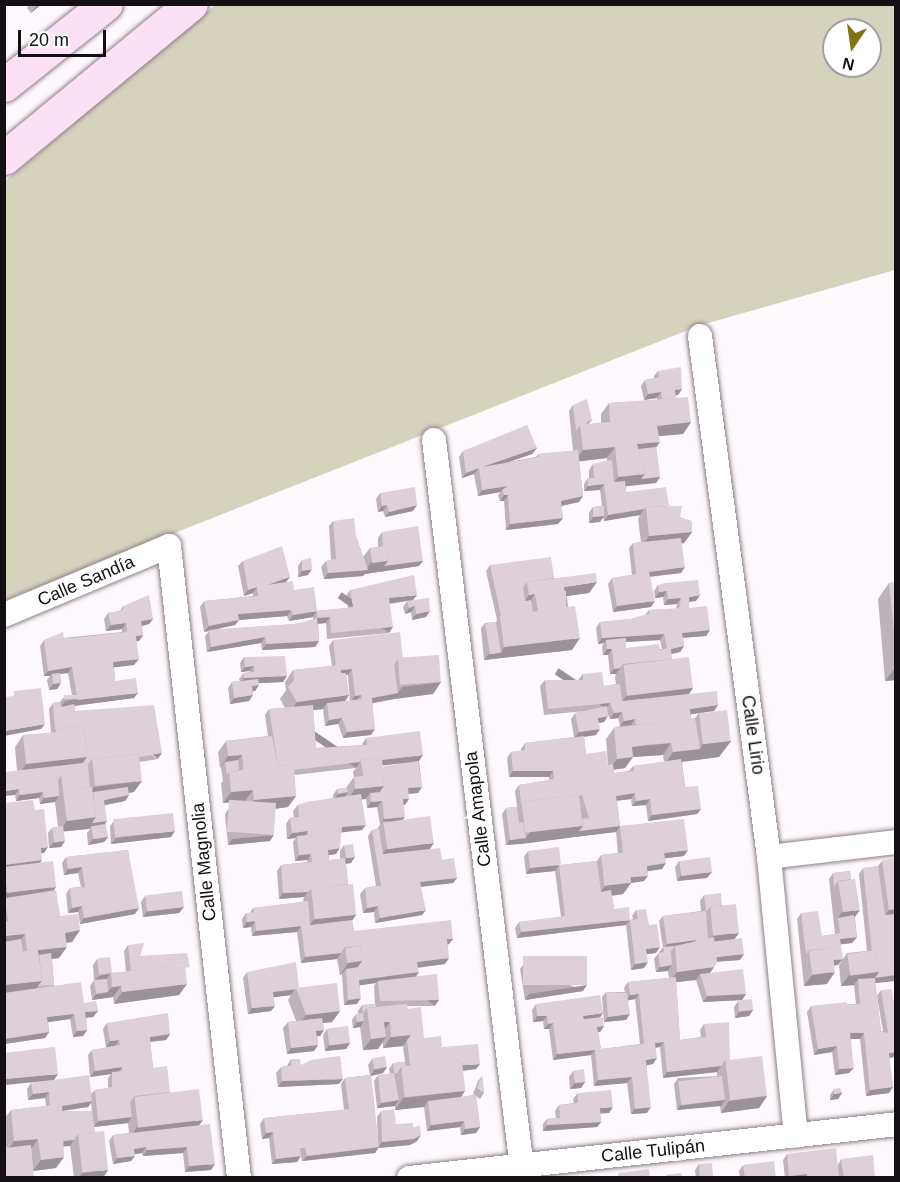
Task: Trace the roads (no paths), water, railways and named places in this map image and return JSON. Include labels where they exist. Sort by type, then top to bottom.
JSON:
[{"type":"main road","points":[[4,85],[106,4]]},
{"type":"main road","points":[[4,158],[191,4]]},
{"type":"street","name":"Calle Lirio","points":[[700,336],[769,858],[796,1136]]},
{"type":"street","name":"Calle Amapola","points":[[434,440],[522,1171]]},
{"type":"street","name":"Calle Sandía","points":[[4,615],[169,546]]},
{"type":"street","name":"Calle Magnolia","points":[[169,546],[239,1178]]},
{"type":"street","points":[[769,858],[896,842]]},
{"type":"street","name":"Calle Tulipán","points":[[410,1178],[522,1171],[896,1124]]}]
